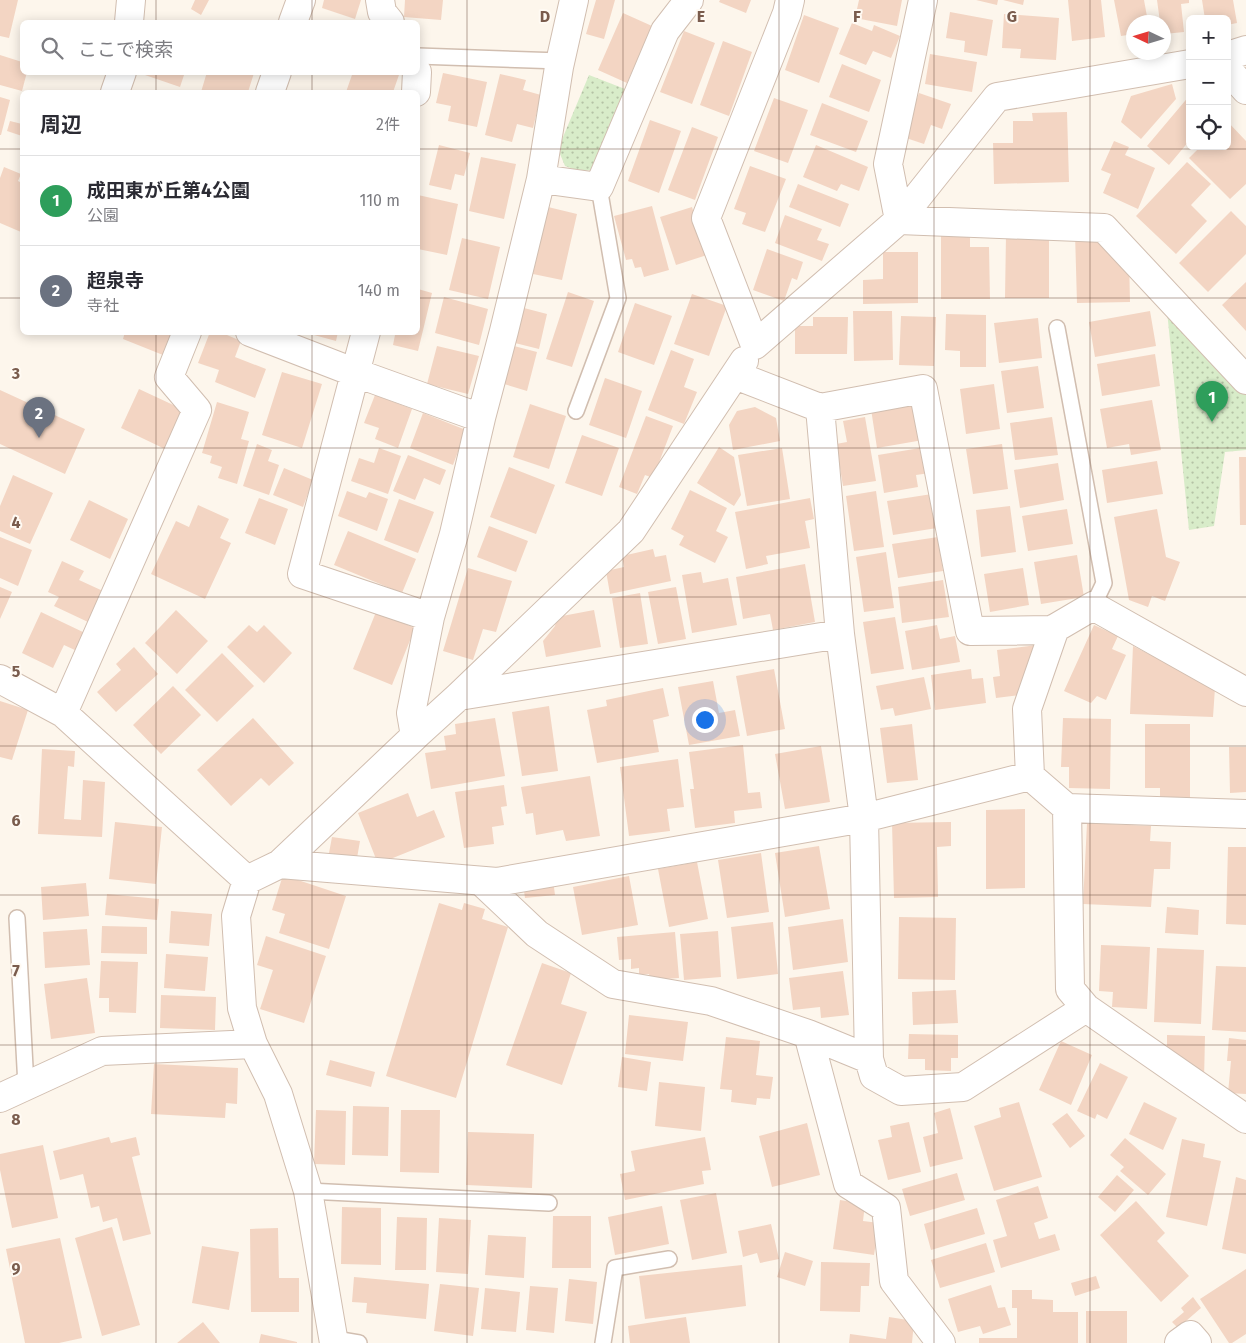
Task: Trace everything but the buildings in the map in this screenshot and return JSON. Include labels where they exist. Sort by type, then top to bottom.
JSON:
[{"type":"street","points":[[129,20],[131,0]]},
{"type":"street","points":[[295,20],[301,0]]},
{"type":"street","points":[[380,0],[382,12],[388,20]]},
{"type":"street","points":[[415,736],[411,713],[430,617],[454,534],[480,418],[504,331],[541,179],[560,61],[574,0]]},
{"type":"street","points":[[541,179],[599,187],[665,31],[689,0]]},
{"type":"street","points":[[755,346],[706,218],[787,13],[790,0]]},
{"type":"street","points":[[899,220],[888,164],[923,0]]},
{"type":"street","points":[[1231,55],[1246,50]]},
{"type":"street","points":[[343,1342],[308,1191],[278,1094],[253,1044],[242,1008],[236,916],[247,880],[280,864],[631,531],[755,346],[899,220],[997,97],[1186,65]]},
{"type":"street","points":[[1231,73],[1246,90]]},
{"type":"street","points":[[116,90],[121,75]]},
{"type":"street","points":[[271,90],[275,75]]},
{"type":"street","points":[[416,90],[417,75]]},
{"type":"street","points":[[899,220],[1104,228],[1246,380]]},
{"type":"street","points":[[63,713],[197,410],[169,377],[186,335]]},
{"type":"street","points":[[258,335],[480,418]]},
{"type":"street","points":[[365,335],[302,574],[430,617]]},
{"type":"street","points":[[735,375],[820,408],[923,389],[970,631],[1052,630],[1093,606],[1246,692]]},
{"type":"street","points":[[820,408],[840,634],[864,818],[868,1059],[874,1076],[901,1091],[963,1087],[1086,1008]]},
{"type":"street","points":[[1055,628],[1026,709],[1030,776],[1067,808],[1246,814]]},
{"type":"street","points":[[459,696],[840,634]]},
{"type":"street","points":[[0,678],[63,713],[247,880]]},
{"type":"street","points":[[280,864],[497,882],[864,818],[1030,776]]},
{"type":"street","points":[[1067,808],[1070,989],[1086,1008],[1246,1120]]},
{"type":"street","points":[[481,881],[537,934],[613,984],[711,1001],[808,1034],[868,1059]]},
{"type":"street","points":[[808,1034],[848,1184],[886,1208],[894,1281],[941,1343]]},
{"type":"street","points":[[0,1098],[102,1051],[253,1044]]},
{"type":"street","points":[[1179,1343],[1190,1335],[1197,1343]]},
{"type":"lane","points":[[420,55],[560,61]]},
{"type":"lane","points":[[576,411],[618,298],[599,187]]},
{"type":"lane","points":[[1057,328],[1104,583],[1093,606]]},
{"type":"lane","points":[[17,918],[26,1086]]},
{"type":"lane","points":[[308,1191],[550,1203]]},
{"type":"lane","points":[[603,1343],[615,1268],[669,1259]]},
{"type":"green space","points":[[589,75],[625,89],[592,170],[579,171],[565,166],[558,149]]},
{"type":"green space","points":[[1167,311],[1246,395],[1246,450],[1225,452],[1214,526],[1189,530]]},
{"type":"place","name":"成田東が丘第4公園","points":[[1212,422]]},
{"type":"place","name":"超泉寺","points":[[39,438]]}]
